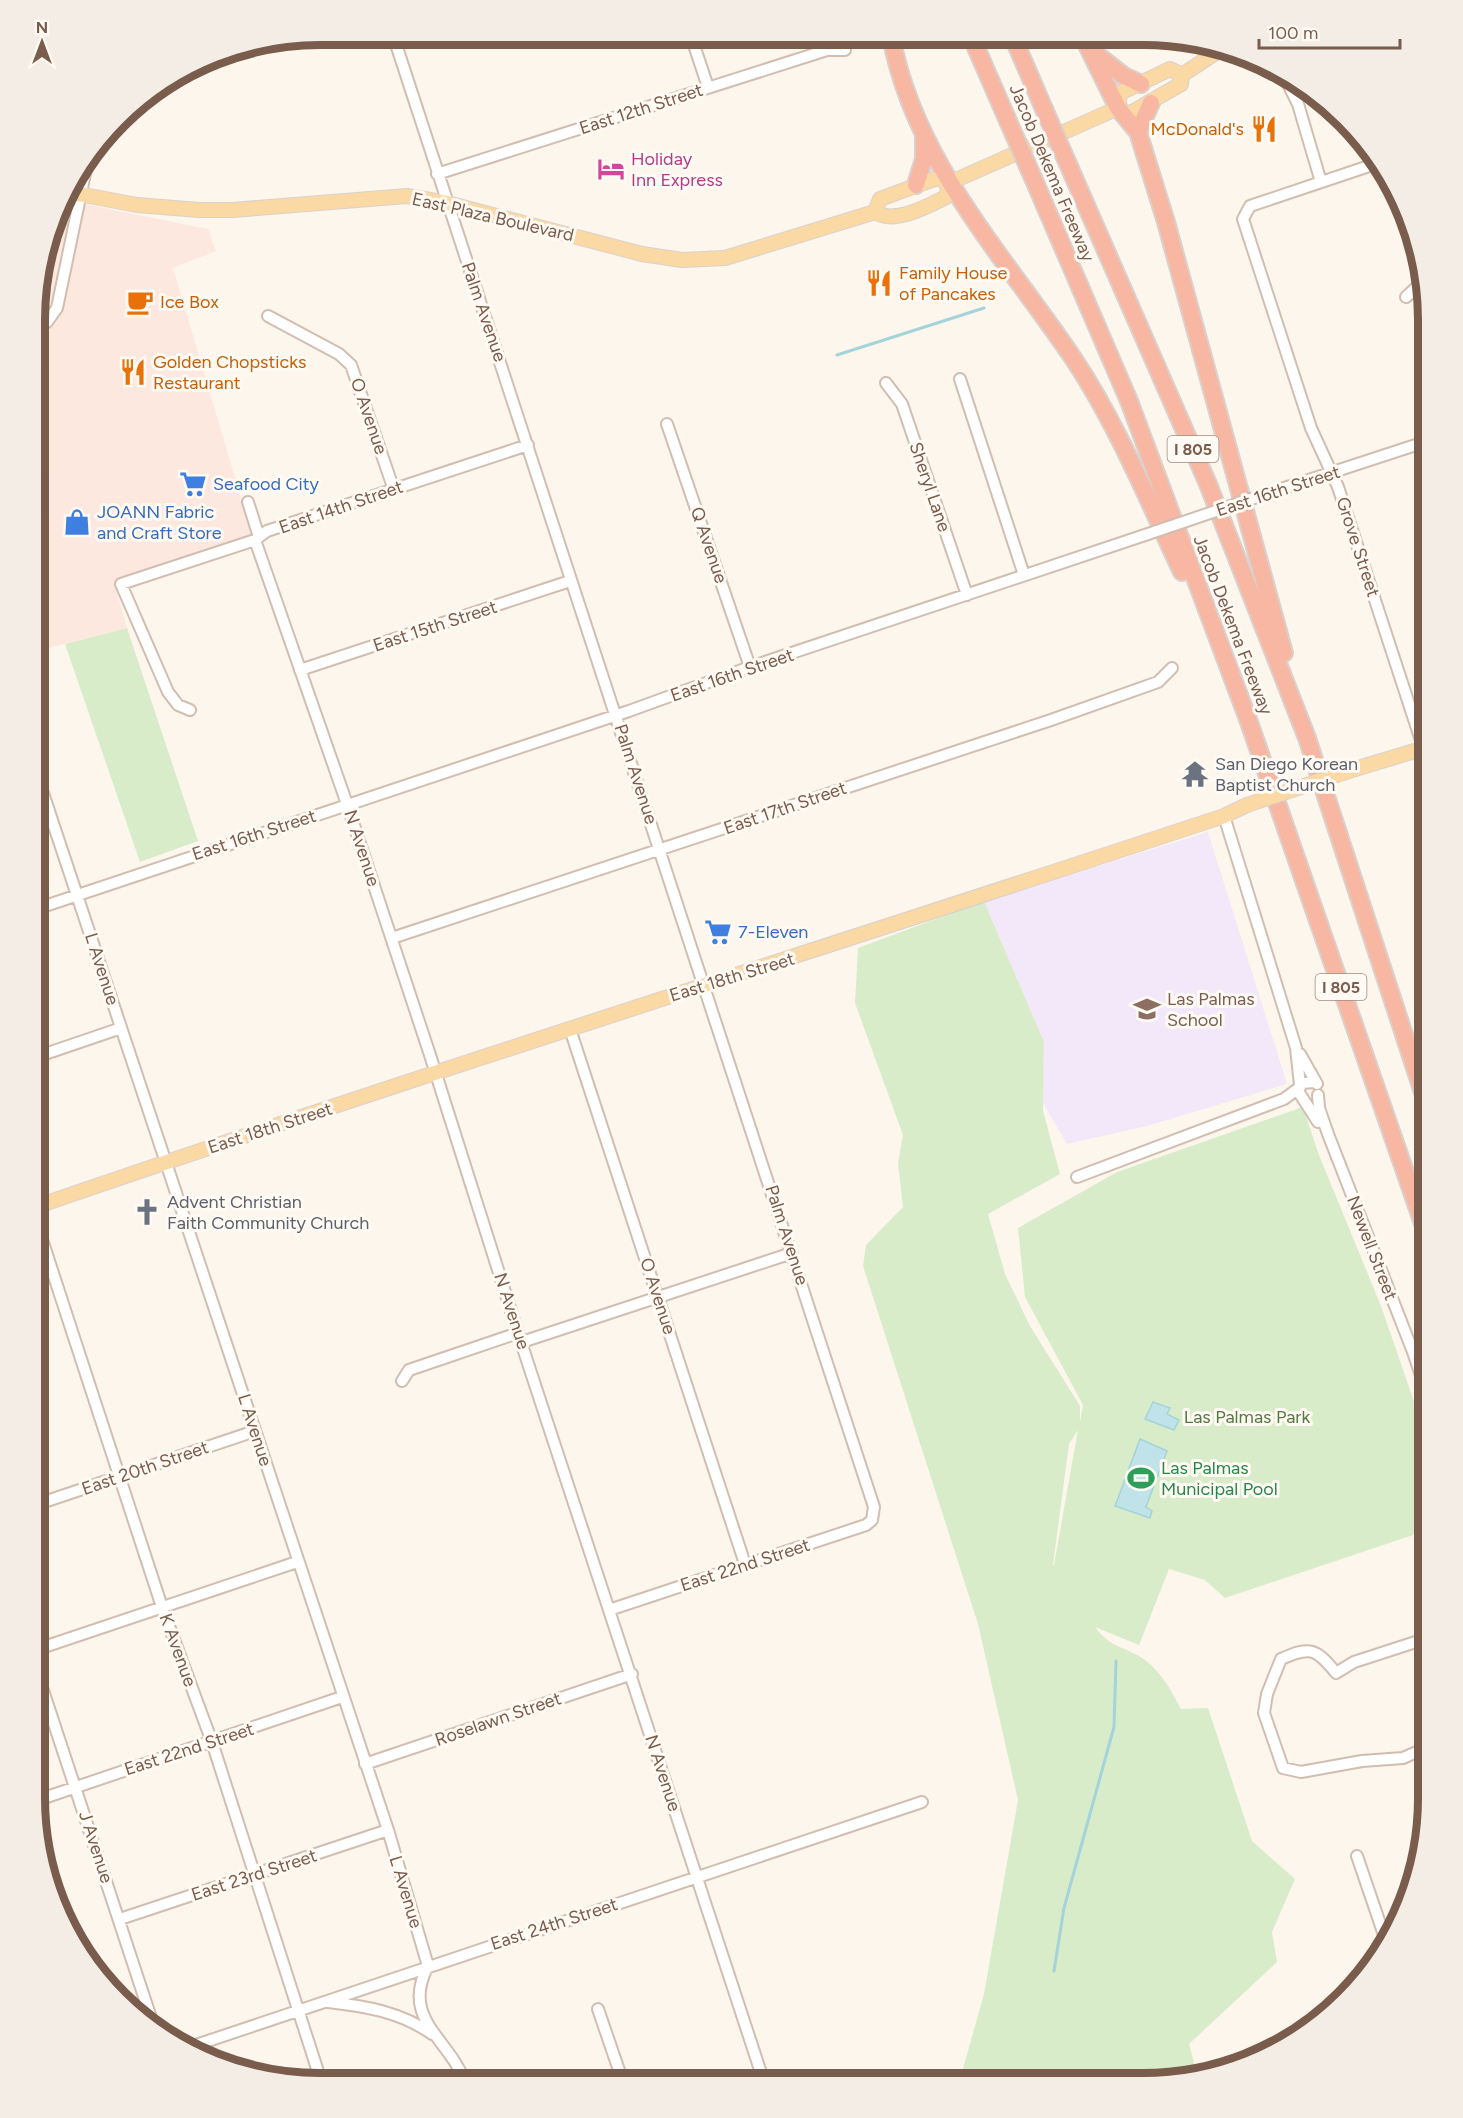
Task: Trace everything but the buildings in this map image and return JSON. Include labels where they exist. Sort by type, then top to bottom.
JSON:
[{"type":"highway","points":[[893,45],[898,74],[949,183],[1074,359],[1133,466],[1254,736]]},
{"type":"highway","name":"Jacob Dekema Freeway","points":[[975,45],[1129,402],[1254,736],[1418,1209]]},
{"type":"highway","name":"Jacob Dekema Freeway","points":[[1017,45],[1208,484],[1307,738],[1418,1077]]},
{"type":"highway","points":[[1088,45],[1118,108],[1138,132],[1166,222],[1307,738]]},
{"type":"highway","points":[[1093,52],[1124,76],[1141,84]]},
{"type":"highway","points":[[1138,132],[1151,103]]},
{"type":"highway","points":[[916,185],[924,159],[924,133]]},
{"type":"main road","name":"East Plaza Boulevard","points":[[1182,75],[1214,54]]},
{"type":"main road","name":"East Plaza Boulevard","points":[[1118,108],[1120,93],[1170,69],[1182,75]]},
{"type":"main road","name":"East Plaza Boulevard","points":[[1118,108],[1129,114],[1151,103],[1181,84],[1182,75]]},
{"type":"main road","name":"East Plaza Boulevard","points":[[875,212],[880,199],[937,178],[949,183],[1118,108]]},
{"type":"main road","name":"East Plaza Boulevard","points":[[76,193],[137,205],[199,210],[233,210],[396,196],[447,203],[642,254],[682,260],[725,258],[875,212],[889,218],[928,206],[946,197],[949,183]]},
{"type":"main road","name":"East 18th Street","points":[[45,1204],[570,1029],[840,944],[1224,816],[1247,805],[1355,769],[1418,754]]},
{"type":"street","name":"Palm Avenue","points":[[396,45],[528,445],[570,581],[705,985],[874,1514]]},
{"type":"street","points":[[694,45],[708,87]]},
{"type":"street","name":"East 12th Street","points":[[437,174],[827,50],[845,50]]},
{"type":"street","points":[[1289,87],[1298,104],[1321,182],[1371,165]]},
{"type":"street","points":[[45,323],[57,308],[85,177]]},
{"type":"street","name":"Grove Street","points":[[1321,182],[1250,206],[1243,219],[1311,428],[1333,471],[1418,725]]},
{"type":"street","points":[[1406,297],[1416,288]]},
{"type":"street","name":"O Avenue","points":[[268,316],[339,354],[351,365],[394,490]]},
{"type":"street","points":[[960,379],[1024,575]]},
{"type":"street","name":"Sheryl Lane","points":[[886,383],[902,404],[967,595]]},
{"type":"street","name":"Q Avenue","points":[[667,424],[750,667]]},
{"type":"street","name":"East 16th Street","points":[[45,906],[617,716],[750,667],[1418,444]]},
{"type":"street","name":"East 14th Street","points":[[190,710],[178,705],[168,692],[122,584],[257,539],[267,531],[394,490],[434,474],[528,445]]},
{"type":"street","name":"N Avenue","points":[[248,502],[257,539],[437,1074],[520,1338],[761,2073]]},
{"type":"street","name":"East 15th Street","points":[[300,670],[570,581]]},
{"type":"street","name":"East 17th Street","points":[[392,938],[1051,720],[1158,682],[1172,668]]},
{"type":"street","name":"L Avenue","points":[[45,798],[388,1830],[428,1966]]},
{"type":"street","name":"Newell Street","points":[[1224,816],[1296,1048],[1318,1088],[1318,1108],[1418,1367]]},
{"type":"street","points":[[45,1055],[122,1028]]},
{"type":"street","name":"O Avenue","points":[[570,1029],[745,1564]]},
{"type":"street","name":"Newell Street","points":[[1296,1048],[1299,1094],[1328,1134]]},
{"type":"street","points":[[1077,1177],[1284,1099],[1308,1080],[1314,1082]]},
{"type":"street","points":[[1284,1099],[1313,1100],[1318,1095]]},
{"type":"street","name":"K Avenue","points":[[45,1249],[162,1607],[212,1742],[318,2073]]},
{"type":"street","points":[[402,1381],[409,1370],[658,1297],[792,1253]]},
{"type":"street","name":"East 20th Street","points":[[45,1502],[255,1431]]},
{"type":"street","name":"East 22nd Street","points":[[609,1610],[866,1525],[874,1514]]},
{"type":"street","points":[[45,1647],[297,1562]]},
{"type":"street","points":[[1418,1641],[1354,1662],[1335,1673],[1320,1654],[1313,1651],[1298,1652],[1281,1659],[1267,1694],[1264,1713],[1283,1768],[1301,1772],[1342,1764],[1403,1758],[1418,1751]]},
{"type":"street","name":"Roselawn Street","points":[[365,1764],[632,1674]]},
{"type":"street","name":"J Avenue","points":[[45,1696],[120,1919],[149,2013]]},
{"type":"street","name":"East 22nd Street","points":[[45,1798],[342,1697]]},
{"type":"street","name":"East 24th Street","points":[[197,2045],[922,1802]]},
{"type":"street","name":"East 23rd Street","points":[[120,1919],[388,1830]]},
{"type":"street","points":[[1357,1856],[1383,1932]]},
{"type":"street","points":[[428,1966],[418,1984],[424,2017],[459,2073]]},
{"type":"street","points":[[325,2001],[383,2010],[421,2025],[434,2035]]},
{"type":"street","points":[[598,2009],[620,2073]]},
{"type":"shaded area","points":[[72,201],[208,229],[216,251],[173,268],[252,535],[114,582],[127,628],[45,649],[45,320],[47,284],[54,249]]},
{"type":"shaded area","name":"Las Palmas School","points":[[1208,832],[1287,1084],[1147,1126],[1067,1144],[1043,1103],[1044,1042],[984,901]]},
{"type":"green space","points":[[127,628],[198,841],[140,862],[65,644]]},
{"type":"green space","name":"Las Palmas Park","points":[[984,901],[1044,1042],[1043,1111],[1060,1174],[988,1214],[1005,1274],[1030,1326],[1080,1406],[1080,1422],[1083,1405],[1025,1297],[1018,1228],[1117,1172],[1303,1107],[1319,1155],[1381,1306],[1418,1413],[1418,1533],[1225,1598],[1205,1580],[1169,1569],[1139,1645],[1095,1627],[1108,1640],[1138,1655],[1151,1665],[1166,1682],[1181,1709],[1208,1708],[1252,1841],[1295,1879],[1272,1932],[1277,1962],[1189,2044],[1195,2068],[1143,2073],[962,2073],[984,1994],[1018,1800],[978,1624],[863,1266],[866,1245],[903,1207],[898,1163],[903,1135],[855,1003],[858,948]],"holes":[[[1078,1430],[1054,1565],[1069,1444]]]},
{"type":"water","points":[[1153,1402],[1170,1408],[1167,1414],[1179,1420],[1174,1430],[1145,1419]]},
{"type":"water","name":"Las Palmas Municipal Pool","points":[[1140,1439],[1167,1451],[1146,1507],[1152,1511],[1150,1518],[1115,1506]]},
{"type":"waterway","points":[[837,355],[984,308]]},
{"type":"waterway","points":[[1054,1971],[1064,1908],[1114,1727],[1116,1661]]},
{"type":"place","name":"McDonald's","points":[[1264,129]]},
{"type":"place","name":"Holiday Inn Express","points":[[611,169]]},
{"type":"place","name":"Family House of Pancakes","points":[[879,283]]},
{"type":"place","name":"Ice Box","points":[[140,302]]},
{"type":"place","name":"Golden Chopsticks Restaurant","points":[[133,372]]},
{"type":"place","name":"Seafood City","points":[[193,484]]},
{"type":"place","name":"JOANN Fabric and Craft Store","points":[[77,522]]},
{"type":"place","name":"San Diego Korean Baptist Church","points":[[1195,774]]},
{"type":"place","name":"7-Eleven","points":[[718,932]]},
{"type":"place","name":"Las Palmas School","points":[[1147,1009]]},
{"type":"place","name":"Advent Christian Faith Community Church","points":[[147,1212]]},
{"type":"place","name":"Las Palmas Municipal Pool","points":[[1141,1478]]}]
